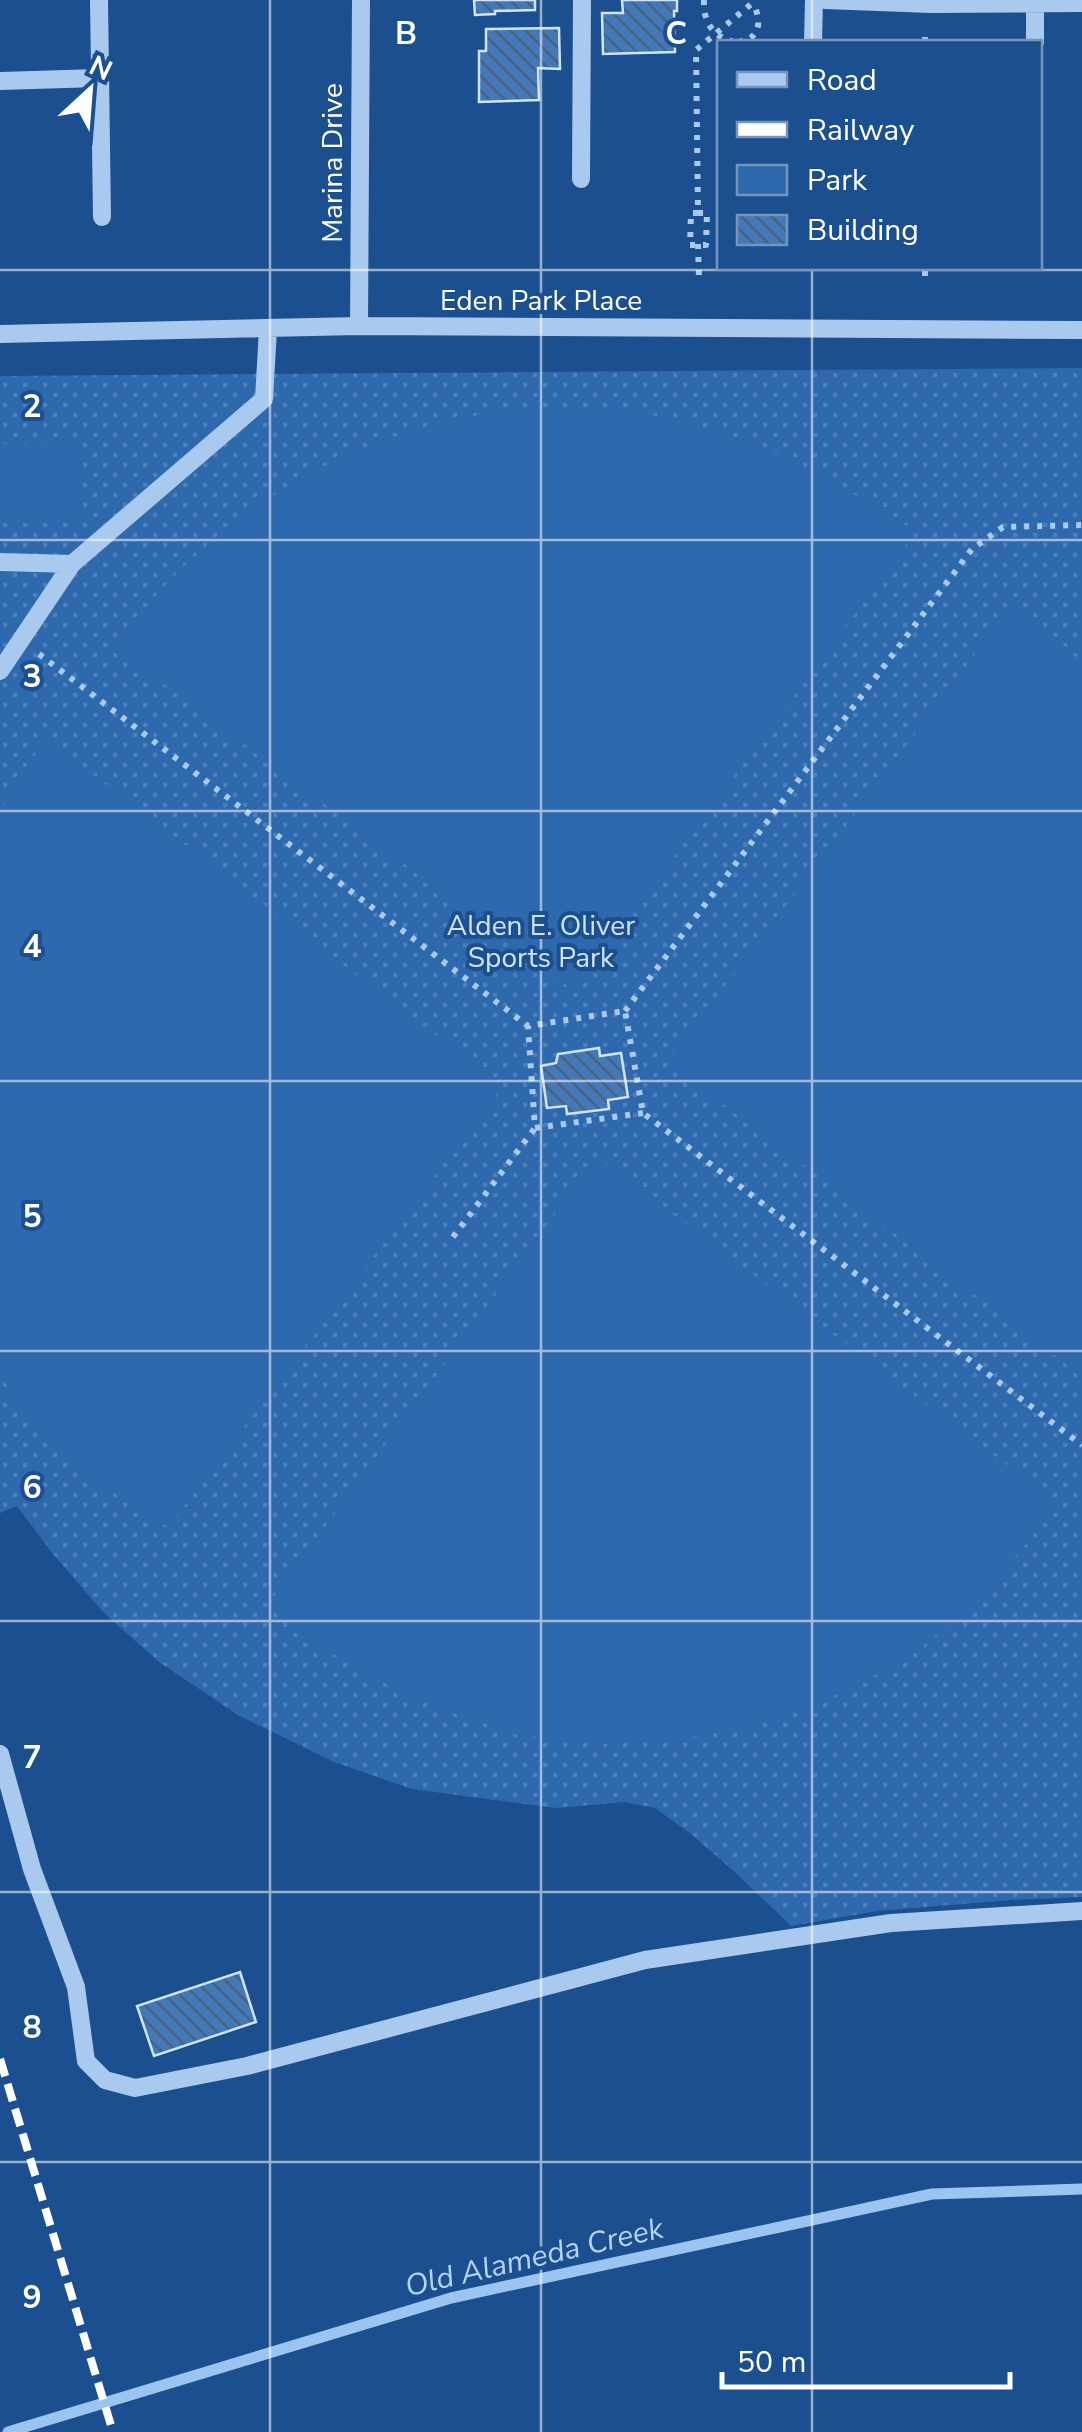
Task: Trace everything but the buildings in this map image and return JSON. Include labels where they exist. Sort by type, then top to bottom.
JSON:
[{"type":"street","points":[[99,0],[102,217]]},
{"type":"street","name":"Marina Drive","points":[[359,326],[361,0]]},
{"type":"street","points":[[581,179],[582,0]]},
{"type":"street","points":[[813,40],[814,0]]},
{"type":"street","points":[[825,0],[1082,4]]},
{"type":"street","points":[[1035,4],[1035,40]]},
{"type":"street","points":[[0,81],[100,78]]},
{"type":"street","name":"Eden Park Place","points":[[0,334],[359,326],[1082,330]]},
{"type":"street","points":[[0,671],[72,564],[264,400],[268,330]]},
{"type":"street","points":[[0,562],[72,564]]},
{"type":"street","points":[[0,1754],[32,1869],[76,1988],[86,2060],[105,2080],[136,2088],[247,2066],[645,1960],[890,1923],[1082,1911]]},
{"type":"path","points":[[704,0],[706,19],[715,34],[731,40]]},
{"type":"path","points":[[698,213],[696,50],[753,1],[760,18],[758,31],[749,40]]},
{"type":"path","points":[[690,213],[698,213],[707,213],[706,244],[690,245],[690,213]]},
{"type":"path","points":[[698,244],[700,278]]},
{"type":"path","points":[[21,640],[528,1026],[624,1010],[972,549],[1003,527],[1082,524]]},
{"type":"path","points":[[624,1010],[643,1113],[1082,1445]]},
{"type":"path","points":[[453,1237],[535,1128],[528,1026]]},
{"type":"path","points":[[535,1128],[643,1113]]},
{"type":"green space","name":"Alden E. Oliver Sports Park","points":[[1082,368],[1082,1897],[877,1911],[791,1926],[691,1834],[655,1808],[624,1802],[556,1808],[412,1789],[334,1762],[238,1715],[159,1662],[104,1613],[17,1506],[0,1513],[0,376]]},
{"type":"green space","points":[[553,408],[649,415],[729,436],[826,478],[916,532],[574,991],[117,649],[153,599],[187,564],[262,503],[303,478],[391,438],[438,424],[493,413]]},
{"type":"green space","points":[[77,443],[79,522],[0,523],[0,444]]},
{"type":"green space","points":[[1012,605],[1053,635],[1082,663],[1082,1376],[668,1062]]},
{"type":"green space","points":[[47,740],[503,1086],[168,1527],[73,1462],[32,1421],[0,1374],[0,812],[18,776]]},
{"type":"green space","points":[[597,1157],[1056,1502],[980,1597],[918,1650],[885,1670],[787,1716],[699,1736],[602,1744],[514,1734],[423,1702],[371,1676],[293,1630],[269,1603]]},
{"type":"waterway","name":"Old Alameda Creek","points":[[8,2432],[451,2298],[932,2194],[1082,2189]]},
{"type":"railway","points":[[0,2059],[113,2432]]}]
